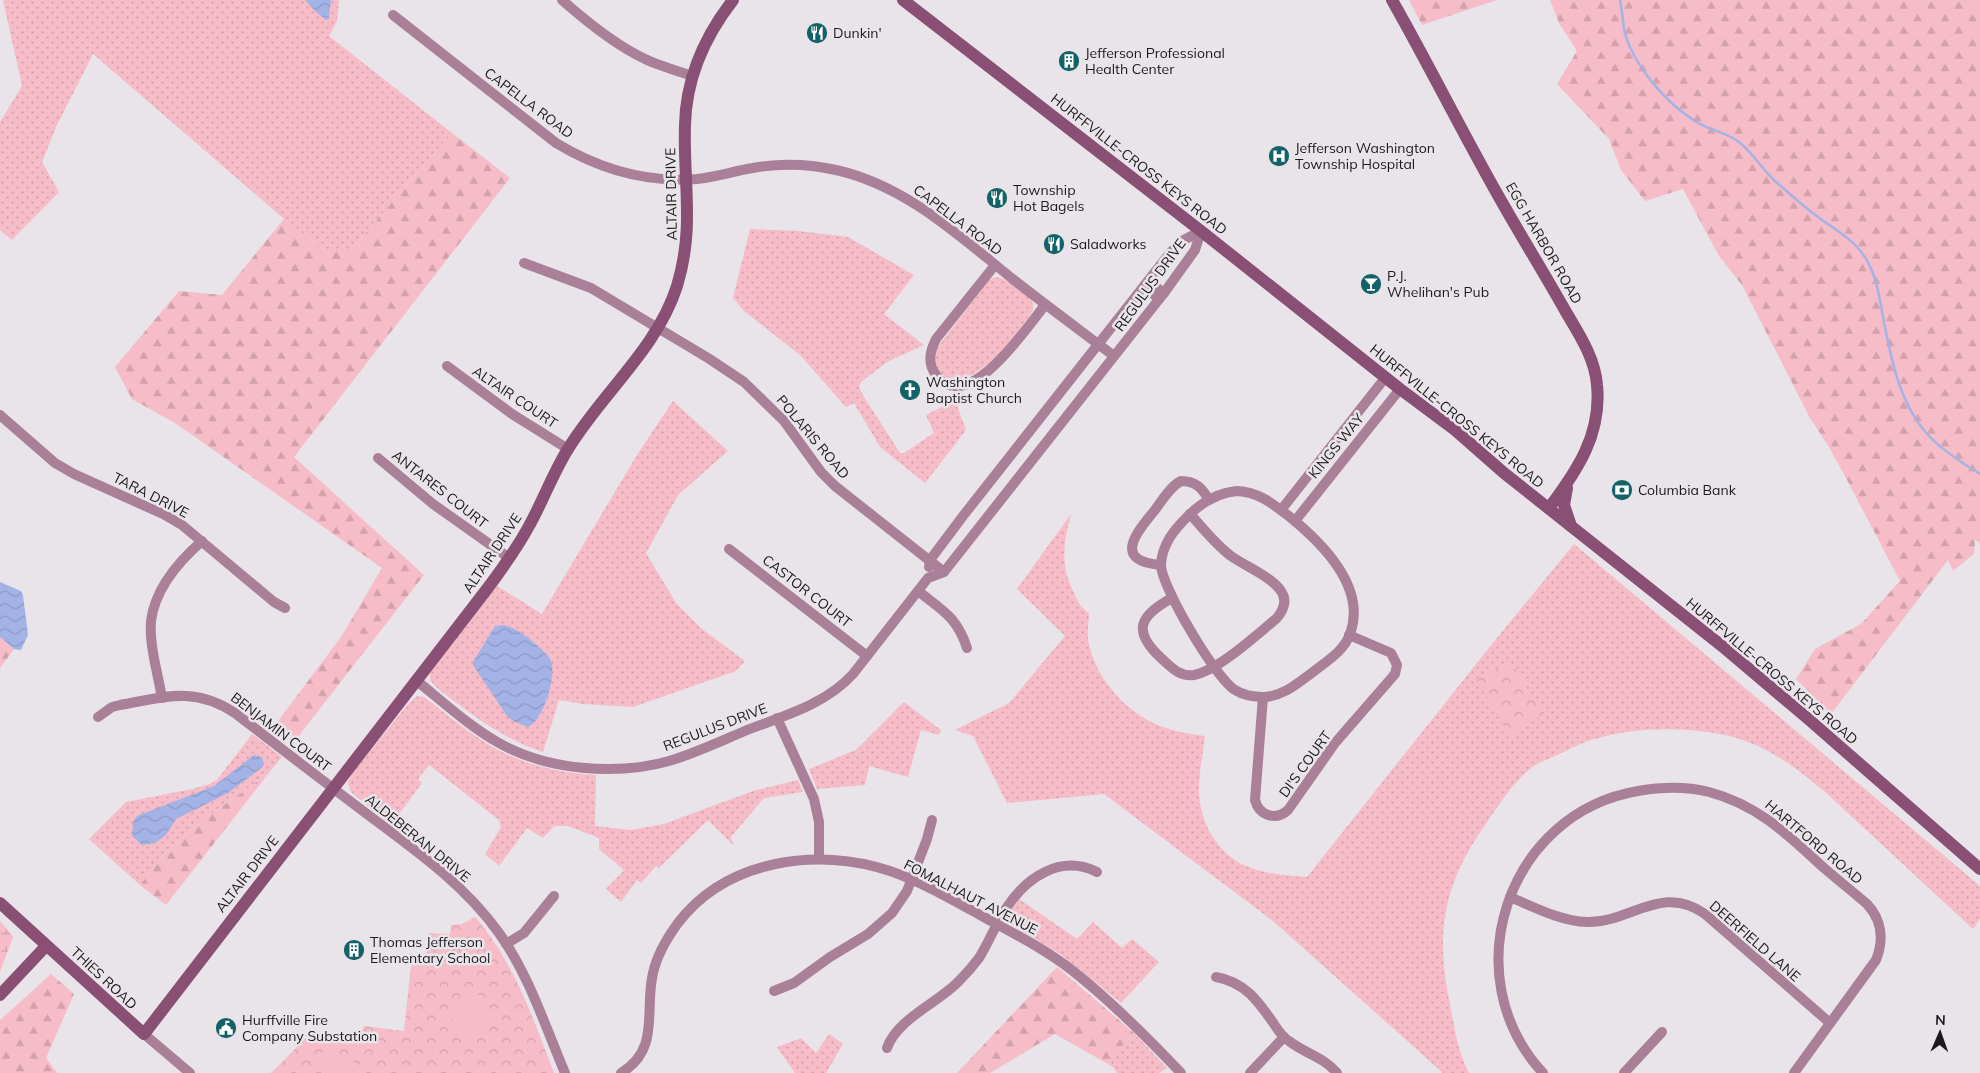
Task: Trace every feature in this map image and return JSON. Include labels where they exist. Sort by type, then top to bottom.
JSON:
[{"type":"main road","name":"ALTAIR DRIVE","points":[[144,1034],[510,558],[530,524],[568,449],[589,418],[646,345],[657,327],[674,295],[685,257],[688,225],[684,124],[693,76],[707,38],[733,0]]},
{"type":"main road","name":"HURFFVILLE-CROSS KEYS ROAD","points":[[904,0],[1201,231],[1385,378],[1455,430],[1792,705],[1980,870]]},
{"type":"main road","name":"EGG HARBOR ROAD","points":[[1392,0],[1499,197],[1580,337],[1594,368],[1597,386],[1596,418],[1591,441],[1573,476],[1549,508]]},
{"type":"main road","points":[[1571,526],[1564,505],[1566,490],[1573,476]]},
{"type":"main road","name":"THIES ROAD","points":[[0,904],[144,1034]]},
{"type":"main road","points":[[0,995],[46,946]]},
{"type":"street","points":[[562,0],[610,38],[632,51],[655,63],[693,76]]},
{"type":"street","name":"CAPELLA ROAD","points":[[393,16],[543,134],[578,156],[611,169],[632,175],[671,180],[785,165],[820,167],[851,174],[885,186],[916,204],[1045,305],[1114,356]]},
{"type":"street","name":"REGULUS DRIVE","points":[[930,560],[1180,242],[1201,231]]},
{"type":"street","name":"REGULUS DRIVE","points":[[944,572],[1161,296],[1195,250],[1201,231]]},
{"type":"street","name":"POLARIS ROAD","points":[[524,263],[591,288],[724,368],[752,389],[790,428],[827,479],[944,572]]},
{"type":"street","points":[[995,265],[936,339],[931,349],[929,360],[932,369],[943,382],[953,386],[961,386],[970,383],[988,371],[1006,354],[1045,305]]},
{"type":"street","points":[[1146,284],[1161,296]]},
{"type":"street","name":"ALTAIR COURT","points":[[447,366],[512,414],[568,449]]},
{"type":"street","name":"KINGS WAY","points":[[1281,510],[1385,378]]},
{"type":"street","name":"KINGS WAY","points":[[1295,521],[1400,389]]},
{"type":"street","name":"TARA DRIVE","points":[[0,415],[54,462],[74,474],[163,514],[182,525],[274,602],[285,608]]},
{"type":"street","name":"ANTARES COURT","points":[[378,458],[432,504],[510,558]]},
{"type":"street","points":[[1161,565],[1145,563],[1134,555],[1132,545],[1136,532],[1171,489],[1181,481],[1193,482],[1198,485],[1209,500]]},
{"type":"street","points":[[1249,492],[1265,498],[1281,510],[1322,546],[1341,574],[1352,606],[1352,623],[1349,636],[1334,656],[1293,687],[1278,694],[1263,697],[1248,695],[1234,690],[1213,666],[1172,598],[1164,580],[1161,565],[1168,540],[1176,528],[1190,514],[1209,500],[1223,493],[1249,492]]},
{"type":"street","points":[[1172,598],[1159,605],[1148,616],[1144,627],[1144,640],[1173,669],[1182,674],[1193,675],[1236,652],[1276,619],[1283,609],[1285,600],[1277,586],[1225,551],[1190,514]]},
{"type":"street","points":[[162,698],[151,622],[154,607],[162,586],[192,549],[202,541]]},
{"type":"street","name":"CASTOR COURT","points":[[729,549],[867,656]]},
{"type":"street","points":[[930,560],[928,578],[944,572]]},
{"type":"street","name":"REGULUS DRIVE","points":[[417,681],[475,728],[500,743],[539,758],[569,766],[585,767],[636,767],[669,761],[777,718],[835,691],[853,674],[928,578]]},
{"type":"street","points":[[918,591],[952,618],[962,632],[967,648]]},
{"type":"street","name":"DI'S COURT","points":[[1263,697],[1255,800],[1260,811],[1270,816],[1277,816],[1288,810],[1335,743],[1395,674],[1397,665],[1391,653],[1349,636]]},
{"type":"street","name":"BENJAMIN COURT","points":[[98,717],[112,707],[162,698],[199,696],[221,704],[333,788]]},
{"type":"street","points":[[777,718],[814,799],[819,822],[819,859]]},
{"type":"street","name":"ALDEBERAN DRIVE","points":[[333,788],[450,879],[477,905],[506,944],[528,985],[565,1073]]},
{"type":"street","name":"HARTFORD ROAD","points":[[1543,1073],[1518,1039],[1506,1009],[1501,989],[1498,958],[1499,938],[1502,920],[1510,897],[1521,873],[1545,840],[1568,820],[1594,805],[1632,792],[1664,788],[1694,789],[1738,802],[1758,812],[1780,828],[1867,904],[1876,916],[1881,937],[1876,960],[1794,1073]]},
{"type":"street","points":[[774,991],[794,983],[830,956],[857,941],[878,926],[898,907],[911,880],[927,839],[932,820]]},
{"type":"street","name":"FOMALHAUT AVENUE","points":[[621,1073],[630,1067],[643,1051],[648,1034],[650,988],[654,968],[665,942],[683,916],[710,893],[733,878],[758,868],[799,860],[819,859],[862,864],[911,880],[1034,945],[1072,971],[1118,1010],[1181,1073]]},
{"type":"street","points":[[887,1048],[894,1034],[902,1026],[948,991],[966,974],[979,957],[1013,899],[1029,882],[1047,870],[1065,866],[1081,866],[1097,872]]},
{"type":"street","points":[[506,944],[527,929],[554,896]]},
{"type":"street","name":"DEERFIELD LANE","points":[[1510,897],[1566,919],[1588,922],[1612,918],[1659,903],[1675,902],[1690,905],[1705,914],[1830,1023]]},
{"type":"street","points":[[1216,977],[1235,982],[1246,989],[1256,998],[1284,1038],[1326,1062],[1337,1073]]},
{"type":"street","points":[[1624,1073],[1662,1032]]},
{"type":"street","name":"THIES ROAD","points":[[144,1034],[190,1073]]},
{"type":"street","points":[[1250,1073],[1284,1038]]},
{"type":"green space","points":[[3,0],[339,0],[337,21],[329,36],[452,133],[351,250],[325,250],[284,219],[93,54],[56,127],[42,162],[59,192],[12,240],[0,230],[0,122],[22,86]]},
{"type":"green space","points":[[1409,0],[1497,0],[1422,25]]},
{"type":"green space","points":[[1550,0],[1980,0],[1980,543],[1975,540],[1974,554],[1953,571],[1948,560],[1831,714],[1796,679],[1815,649],[1861,624],[1900,581],[1829,447],[1810,418],[1742,285],[1719,256],[1683,189],[1645,201],[1621,170],[1609,139],[1557,84],[1577,51],[1559,23]]},
{"type":"green space","points":[[452,133],[510,178],[294,457],[424,575],[297,738],[275,725],[341,637],[382,568],[175,423],[132,399],[115,367],[179,291],[222,295],[284,219],[325,250],[351,250]]},
{"type":"green space","points":[[750,229],[799,231],[848,237],[914,275],[884,314],[924,345],[887,362],[861,382],[859,387],[900,453],[904,453],[934,433],[926,415],[955,400],[966,430],[925,483],[880,447],[854,403],[846,407],[800,355],[744,311],[733,298]]},
{"type":"green space","points":[[996,277],[1010,283],[1026,295],[1033,303],[1033,310],[1007,345],[981,369],[968,377],[955,379],[944,376],[938,370],[936,363],[937,348],[989,280]]},
{"type":"green space","points":[[673,401],[728,451],[678,495],[646,553],[676,603],[702,629],[745,661],[736,671],[633,707],[583,704],[559,700],[543,752],[513,740],[474,716],[436,687],[430,680],[430,672],[497,586],[542,614],[637,455]]},
{"type":"green space","points":[[1071,514],[1066,536],[1065,565],[1070,584],[1078,601],[1089,613],[1088,640],[1097,668],[1124,703],[1147,720],[1171,730],[1205,736],[1199,783],[1199,796],[1203,814],[1210,832],[1222,849],[1231,858],[1242,864],[1267,872],[1307,877],[1574,544],[1980,886],[1980,919],[1973,929],[1824,791],[1794,767],[1761,747],[1721,734],[1668,729],[1632,731],[1593,739],[1539,763],[1523,775],[1485,825],[1460,868],[1446,910],[1443,932],[1443,955],[1445,978],[1455,1030],[1459,1048],[1469,1073],[1443,1073],[1273,921],[1104,794],[1007,803],[973,736],[955,730],[1009,703],[1065,636],[1017,589]]},
{"type":"green space","points":[[0,637],[14,649],[0,668]]},
{"type":"green space","points":[[1510,660],[1543,714],[1510,736],[1477,680]]},
{"type":"green space","points":[[417,696],[424,697],[473,734],[506,754],[550,769],[596,775],[595,826],[631,830],[664,824],[753,791],[798,780],[803,792],[764,798],[731,837],[733,845],[708,820],[659,868],[656,866],[641,883],[637,880],[621,902],[606,889],[624,870],[599,849],[599,838],[568,826],[554,826],[543,838],[527,828],[499,866],[485,854],[501,827],[499,820],[429,765],[418,779],[422,783],[391,825],[351,792],[348,783],[351,775],[408,704]]},
{"type":"green space","points":[[904,702],[941,730],[939,735],[921,730],[908,777],[869,766],[865,785],[817,789],[809,769],[856,750]]},
{"type":"green space","points":[[252,734],[282,757],[268,774],[211,814],[184,836],[165,854],[140,885],[89,839],[126,802],[192,789],[217,780]]},
{"type":"green space","points":[[268,774],[166,905],[140,885],[165,854],[184,836],[211,814]]},
{"type":"green space","points":[[1019,899],[1077,939],[1093,922],[1122,948],[1132,939],[1159,962],[1121,1003],[1060,954],[1012,925],[1009,913]]},
{"type":"green space","points":[[475,917],[489,934],[512,972],[530,1011],[554,1073],[271,1073],[313,1031],[359,1037],[364,1026],[404,1031],[412,956],[426,956],[429,933],[450,934],[451,925],[462,924]]},
{"type":"green space","points":[[0,921],[13,937],[0,972]]},
{"type":"green space","points":[[1057,967],[1134,1033],[1108,1064],[1055,1034],[990,1073],[957,1073]]},
{"type":"green space","points":[[51,974],[74,994],[46,1058],[57,1073],[0,1073],[0,1020]]},
{"type":"green space","points":[[477,994],[481,996],[488,1023],[483,1030],[477,1033],[462,1035],[453,1022],[452,1006]]},
{"type":"green space","points":[[1134,1033],[1167,1068],[1159,1073],[1117,1073],[1108,1064]]},
{"type":"green space","points":[[829,1034],[843,1044],[826,1073],[795,1073],[777,1047],[801,1038],[816,1053]]},
{"type":"green space","points":[[322,1052],[340,1054],[350,1058],[354,1062],[357,1073],[323,1073],[322,1062],[319,1060],[319,1055]]},
{"type":"water","points":[[305,0],[331,0],[329,18],[326,20]]},
{"type":"water","points":[[0,582],[21,591],[23,595],[28,635],[21,650],[14,649],[0,637]]},
{"type":"water","points":[[495,626],[506,626],[520,632],[533,641],[551,661],[552,677],[547,697],[539,716],[528,727],[515,722],[507,716],[473,665]]},
{"type":"water","points":[[254,755],[262,757],[264,765],[260,769],[228,793],[176,819],[166,835],[155,843],[142,845],[132,836],[133,822],[137,816],[214,786]]},
{"type":"waterway","points":[[1620,0],[1625,34],[1630,46],[1644,71],[1663,94],[1695,121],[1739,142],[1775,181],[1812,213],[1848,239],[1863,254],[1875,280],[1893,364],[1910,410],[1934,441],[1980,474]]},
{"type":"place","name":"Dunkin'","points":[[817,33]]},
{"type":"place","name":"Jefferson Professional Health Center","points":[[1069,61]]},
{"type":"place","name":"Jefferson Washington Township Hospital","points":[[1279,156]]},
{"type":"place","name":"Township Hot Bagels","points":[[997,198]]},
{"type":"place","name":"Saladworks","points":[[1054,244]]},
{"type":"place","name":"P.J. Whelihan's Pub","points":[[1371,284]]},
{"type":"place","name":"Washington Baptist Church","points":[[910,390]]},
{"type":"place","name":"Columbia Bank","points":[[1622,490]]},
{"type":"place","name":"Thomas Jefferson Elementary School","points":[[354,950]]},
{"type":"place","name":"Hurffville Fire Company Substation","points":[[226,1028]]}]
